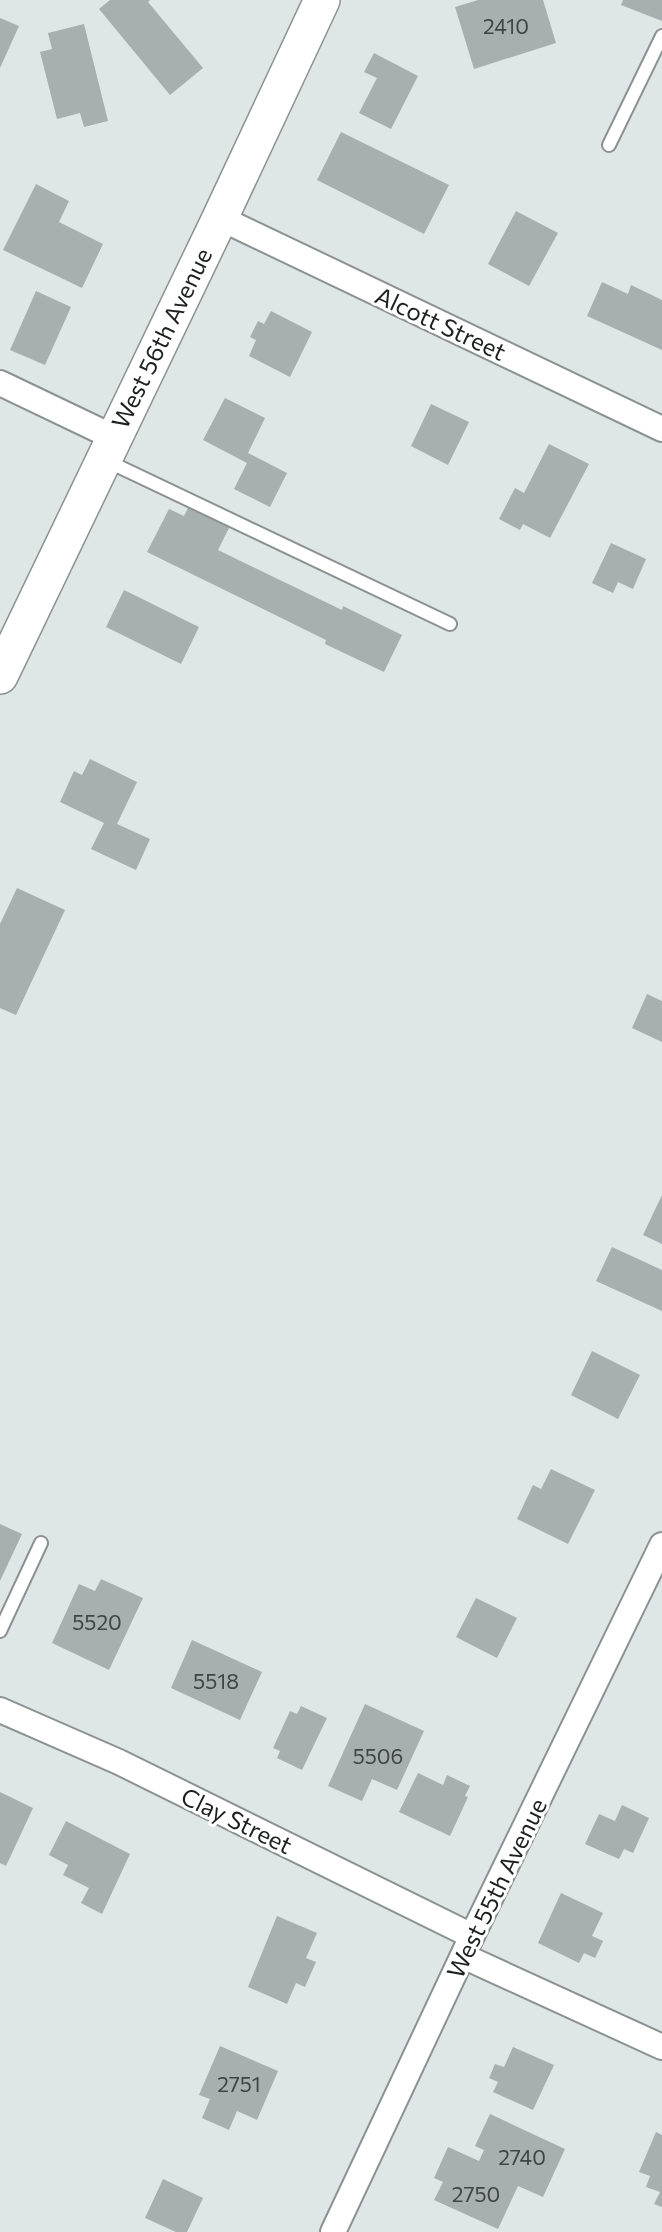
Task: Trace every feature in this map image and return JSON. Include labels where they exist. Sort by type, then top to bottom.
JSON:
[{"type":"street","name":"West 56th Avenue","points":[[0,676],[322,0]]},
{"type":"street","name":"Alcott Street","points":[[220,218],[662,429]]},
{"type":"street","points":[[0,383],[108,448]]},
{"type":"street","name":"West 55th Avenue","points":[[333,2232],[467,1946],[662,1545]]},
{"type":"street","name":"Clay Street","points":[[0,1710],[118,1762],[662,2047]]},
{"type":"lane","points":[[609,145],[662,36]]},
{"type":"lane","points":[[108,448],[450,625]]},
{"type":"lane","points":[[0,1631],[41,1543]]},
{"type":"building","points":[[110,0],[150,0],[148,2],[203,68],[170,95],[99,9]]},
{"type":"building","points":[[478,0],[543,0],[556,43],[474,69],[455,7]]},
{"type":"building","points":[[623,0],[662,0],[662,21],[621,5]]},
{"type":"building","points":[[0,18],[19,26],[0,68]]},
{"type":"building","points":[[84,24],[108,121],[84,127],[80,113],[57,119],[40,52],[52,49],[48,33]]},
{"type":"building","points":[[374,53],[418,76],[391,129],[359,113],[377,78],[364,72]]},
{"type":"building","points":[[341,132],[449,185],[424,234],[317,180]]},
{"type":"building","points":[[36,184],[69,201],[59,222],[103,244],[82,288],[3,250]]},
{"type":"building","points":[[516,211],[558,233],[529,286],[488,264]]},
{"type":"building","points":[[602,282],[628,294],[631,285],[662,300],[662,350],[587,316]]},
{"type":"building","points":[[36,291],[71,307],[45,365],[10,350]]},
{"type":"building","points":[[271,311],[312,332],[290,377],[249,356],[256,340],[250,337],[258,321],[264,324]]},
{"type":"building","points":[[225,398],[265,418],[248,453],[287,473],[270,507],[234,489],[247,463],[203,440]]},
{"type":"building","points":[[431,404],[469,422],[448,465],[411,446]]},
{"type":"building","points":[[549,444],[589,464],[550,538],[523,524],[520,530],[499,519],[515,488],[524,493]]},
{"type":"building","points":[[189,506],[230,526],[218,550],[342,610],[343,606],[402,635],[384,672],[325,644],[326,640],[147,552],[169,509],[184,516]]},
{"type":"building","points":[[611,543],[646,559],[633,589],[618,582],[613,593],[592,583]]},
{"type":"building","points":[[124,590],[199,627],[181,664],[106,627]]},
{"type":"building","points":[[90,759],[137,782],[117,824],[150,839],[136,870],[91,849],[104,823],[60,802],[74,771],[82,775]]},
{"type":"building","points":[[17,888],[65,910],[16,1015],[0,1008],[0,924]]},
{"type":"building","points":[[647,994],[662,1001],[662,1042],[632,1028]]},
{"type":"building","points":[[662,1195],[662,1244],[643,1235]]},
{"type":"building","points":[[612,1247],[662,1270],[662,1311],[596,1281]]},
{"type":"building","points":[[592,1351],[640,1375],[618,1419],[571,1395]]},
{"type":"building","points":[[551,1469],[595,1490],[568,1544],[517,1519],[533,1485],[541,1489]]},
{"type":"building","points":[[0,1524],[22,1534],[0,1581]]},
{"type":"building","points":[[101,1579],[143,1598],[109,1670],[52,1643],[79,1584],[95,1591]]},
{"type":"building","points":[[476,1598],[517,1618],[497,1658],[456,1637]]},
{"type":"building","points":[[192,1640],[262,1672],[240,1720],[171,1688]]},
{"type":"building","points":[[365,1704],[424,1731],[397,1790],[372,1779],[362,1801],[328,1786]]},
{"type":"building","points":[[301,1706],[327,1718],[302,1770],[277,1758],[280,1751],[273,1748],[290,1711],[297,1714]]},
{"type":"building","points":[[418,1773],[443,1785],[447,1775],[470,1786],[465,1796],[468,1797],[450,1836],[399,1812]]},
{"type":"building","points":[[0,1792],[33,1808],[6,1866],[0,1863]]},
{"type":"building","points":[[622,1805],[649,1818],[633,1853],[624,1849],[619,1859],[585,1844],[599,1814],[615,1821]]},
{"type":"building","points":[[66,1821],[130,1854],[102,1914],[81,1903],[89,1888],[63,1875],[68,1865],[49,1855]]},
{"type":"building","points":[[561,1893],[603,1913],[592,1936],[603,1941],[595,1958],[584,1953],[579,1963],[538,1943]]},
{"type":"building","points":[[277,1916],[317,1933],[306,1958],[316,1962],[305,1987],[296,1983],[287,2004],[248,1987]]},
{"type":"building","points":[[220,2046],[278,2071],[257,2120],[237,2111],[229,2130],[202,2118],[210,2099],[199,2095]]},
{"type":"building","points":[[513,2047],[554,2065],[533,2110],[493,2092],[498,2082],[489,2078],[495,2064],[504,2067]]},
{"type":"building","points":[[490,2114],[565,2149],[543,2197],[518,2186],[498,2229],[434,2200],[443,2182],[434,2178],[448,2147],[479,2161],[484,2150],[475,2146]]},
{"type":"building","points":[[656,2132],[662,2135],[662,2207],[654,2204],[660,2192],[646,2187],[650,2176],[639,2172]]},
{"type":"building","points":[[163,2179],[203,2198],[187,2232],[176,2232],[145,2218]]}]
